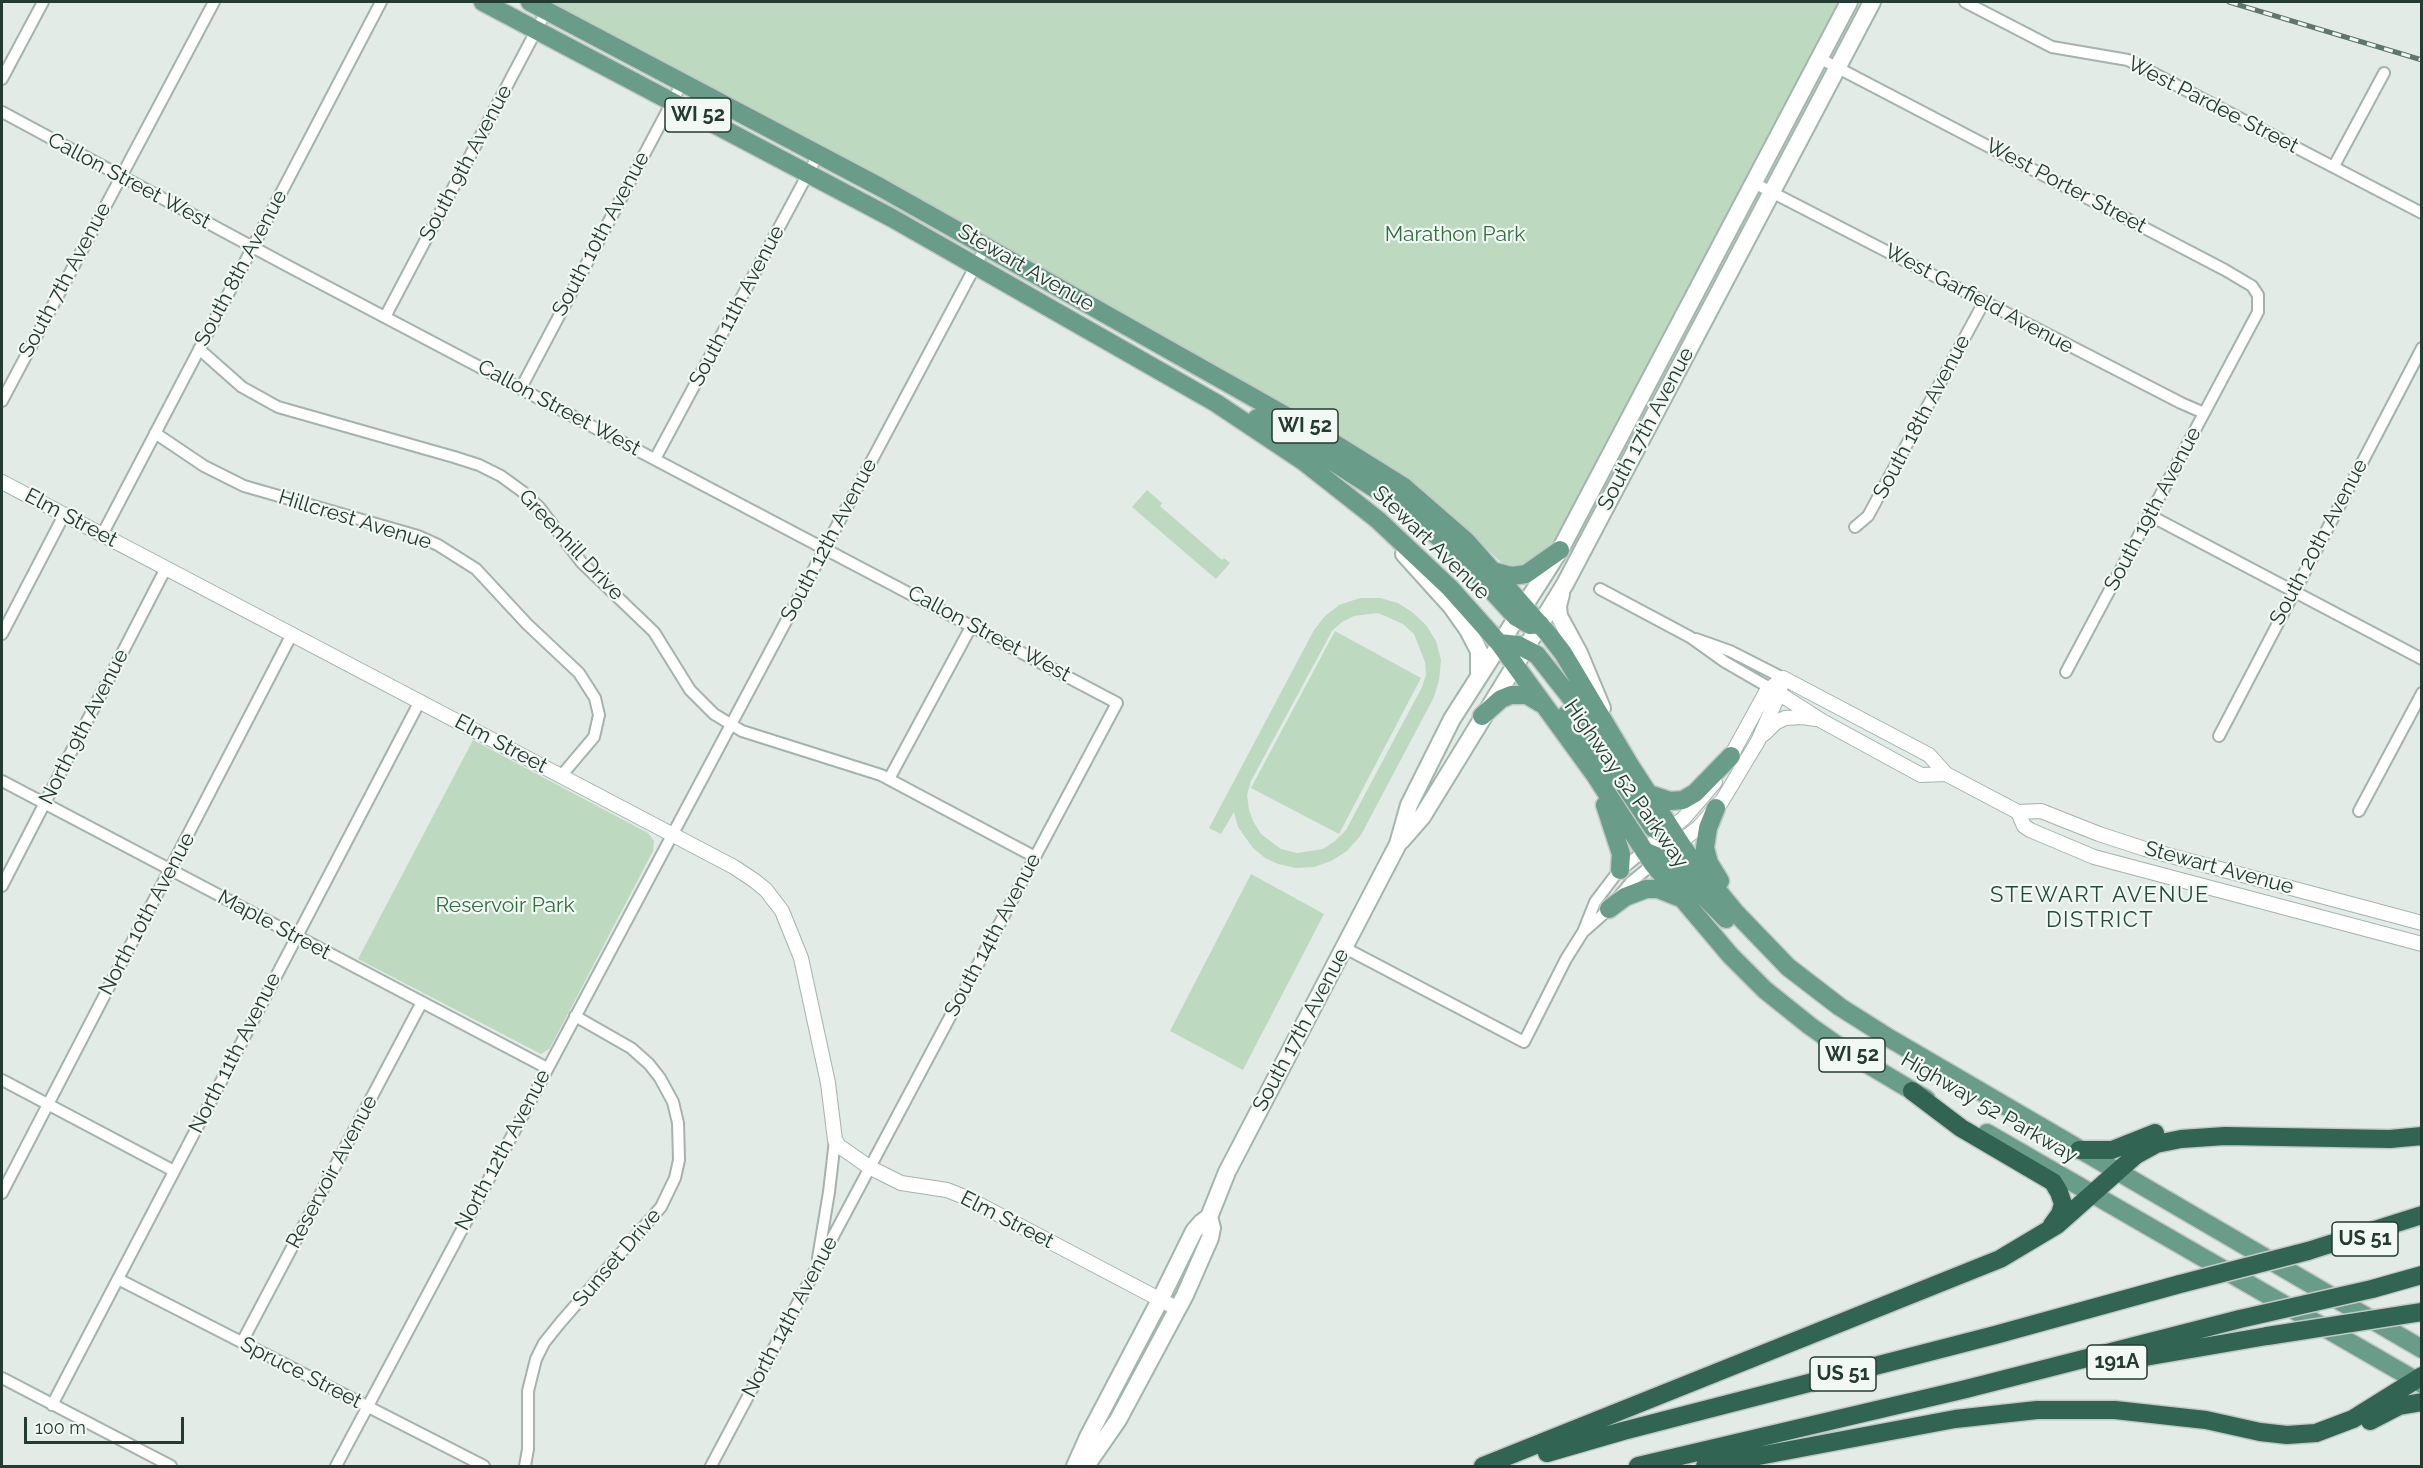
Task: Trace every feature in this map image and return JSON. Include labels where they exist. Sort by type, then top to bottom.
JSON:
[{"type":"highway","points":[[1912,1090],[1961,1128],[2055,1184],[2062,1199],[2061,1212],[2052,1225],[2035,1240]]},
{"type":"highway","points":[[2079,1150],[2112,1150],[2154,1134],[2174,1130],[2186,1129],[2225,1136]]},
{"type":"highway","points":[[1483,1467],[2000,1259],[2035,1240],[2064,1220],[2136,1155],[2156,1144],[2181,1139],[2225,1136],[2390,1139],[2421,1136]]},
{"type":"highway","points":[[2308,1251],[2421,1215]]},
{"type":"highway","name":"US 51","points":[[1508,1467],[1623,1431],[1995,1335],[2180,1284],[2421,1224]]},
{"type":"highway","name":"US 51","points":[[1638,1467],[1966,1389],[2421,1275]]},
{"type":"highway","name":"191A","points":[[1966,1389],[2267,1336],[2421,1312]]},
{"type":"highway","points":[[1705,1467],[1954,1419],[2002,1412],[2099,1409],[2206,1420],[2260,1432],[2287,1435],[2316,1433],[2353,1419],[2419,1380]]},
{"type":"highway","points":[[2175,1417],[2251,1439],[2293,1442],[2336,1436],[2394,1408],[2421,1402]]},
{"type":"main road","name":"Stewart Avenue","points":[[483,2],[808,173],[976,265],[1216,403],[1303,461],[1378,520],[1450,588],[1499,643]]},
{"type":"main road","name":"Stewart Avenue","points":[[530,2],[819,153],[1368,463],[1404,487],[1446,522],[1496,572],[1520,612]]},
{"type":"main road","name":"South 17th Avenue","points":[[1075,1467],[1088,1437],[1196,1228],[1209,1217],[1236,1155],[1398,844],[1409,805],[1452,719],[1560,550],[1849,2]]},
{"type":"main road","name":"South 17th Avenue","points":[[1398,844],[1422,817],[1564,584],[1872,2]]},
{"type":"main road","points":[[1216,403],[1280,429],[1405,508],[1520,612]]},
{"type":"main road","points":[[1378,520],[1456,612],[1468,630],[1479,651],[1479,676]]},
{"type":"main road","points":[[1496,572],[1511,576],[1526,574],[1560,550]]},
{"type":"main road","points":[[1564,584],[1559,601],[1559,616],[1583,661],[1612,734]]},
{"type":"main road","name":"Highway 52 Parkway","points":[[1520,612],[1539,624],[1563,653],[1649,794],[1672,837],[1756,935],[1807,982],[1854,1017],[2421,1349]]},
{"type":"main road","points":[[1499,643],[1511,643],[1540,657],[1594,727],[1631,767]]},
{"type":"main road","name":"Highway 52 Parkway","points":[[1499,643],[1653,857],[1679,898],[1765,990],[1844,1050],[2419,1380]]},
{"type":"main road","points":[[1515,664],[1526,668],[1539,678],[1578,731],[1623,783],[1653,828],[1672,837]]},
{"type":"main road","points":[[1482,716],[1501,699],[1511,695],[1527,695],[1545,706]]},
{"type":"main road","points":[[1649,794],[1676,801],[1687,798],[1695,793],[1731,756]]},
{"type":"main road","points":[[1594,775],[1620,848],[1622,859],[1620,870]]},
{"type":"main road","points":[[1716,808],[1706,837],[1707,859],[1713,872],[1741,909],[1756,935]]},
{"type":"main road","points":[[1653,857],[1675,866],[1735,927],[1776,955]]},
{"type":"main road","points":[[1609,909],[1625,897],[1646,889],[1658,889],[1679,898]]},
{"type":"main road","name":"South 17th Avenue","points":[[1086,1467],[1118,1420],[1178,1309],[1210,1238],[1212,1228],[1209,1217]]},
{"type":"street","points":[[2,79],[43,2]]},
{"type":"street","name":"South 7th Avenue","points":[[2,401],[214,2]]},
{"type":"street","name":"South 8th Avenue","points":[[102,535],[381,2]]},
{"type":"street","name":"West Pardee Street","points":[[1965,2],[2052,47],[2128,60],[2421,213]]},
{"type":"street","name":"South 9th Avenue","points":[[385,317],[547,10]]},
{"type":"street","name":"West Porter Street","points":[[1819,58],[2252,286],[2259,299],[2258,312],[2240,346]]},
{"type":"street","points":[[2334,166],[2384,73]]},
{"type":"street","name":"South 10th Avenue","points":[[521,388],[683,81]]},
{"type":"street","name":"Callon Street West","points":[[2,112],[1117,703]]},
{"type":"street","name":"South 11th Avenue","points":[[655,459],[819,153]]},
{"type":"street","name":"West Garfield Avenue","points":[[1754,183],[2204,413]]},
{"type":"street","name":"South 12th Avenue","points":[[672,835],[986,246]]},
{"type":"street","name":"South 18th Avenue","points":[[1855,527],[1868,516],[1984,302]]},
{"type":"street","name":"South 19th Avenue","points":[[2066,672],[2240,346]]},
{"type":"street","name":"South 20th Avenue","points":[[2219,736],[2421,348]]},
{"type":"street","name":"Greenhill Drive","points":[[199,349],[242,387],[278,407],[471,462],[509,481],[539,507],[582,563],[654,632],[695,696],[714,714],[731,726],[889,779],[1035,857]]},
{"type":"street","name":"Hillcrest Avenue","points":[[155,433],[204,466],[244,486],[418,536],[438,545],[476,569],[527,624],[579,674],[596,698],[599,715],[594,737],[561,776]]},
{"type":"street","name":"Elm Street","points":[[2,482],[734,867],[766,890],[782,911],[801,958],[828,1083],[834,1140],[830,1192],[818,1265]]},
{"type":"street","points":[[2,634],[64,515]]},
{"type":"street","points":[[2149,515],[2421,659]]},
{"type":"street","name":"North 9th Avenue","points":[[2,886],[166,568]]},
{"type":"street","name":"Stewart Avenue","points":[[1600,589],[1690,637],[1725,662],[1822,721],[1921,775],[1946,774]]},
{"type":"street","points":[[889,779],[972,625]]},
{"type":"street","name":"North 10th Avenue","points":[[2,1193],[292,634]]},
{"type":"street","name":"Stewart Avenue","points":[[1690,637],[1730,651],[1929,755],[1946,774],[2018,812],[2041,811],[2145,849],[2421,923]]},
{"type":"street","points":[[1582,932],[1609,909],[1701,801],[1783,678]]},
{"type":"street","points":[[1758,741],[1774,690]]},
{"type":"street","points":[[2359,811],[2421,693]]},
{"type":"street","name":"North 11th Avenue","points":[[52,1405],[420,701]]},
{"type":"street","name":"South 14th Avenue","points":[[869,1167],[1117,703]]},
{"type":"street","points":[[1672,837],[1716,808],[1758,741],[1771,726],[1785,717],[1802,717],[1822,721]]},
{"type":"street","name":"Maple Street","points":[[2,781],[547,1068]]},
{"type":"street","name":"Stewart Avenue","points":[[2018,812],[2023,824],[2030,831],[2100,859],[2421,944]]},
{"type":"street","name":"North 12th Avenue","points":[[336,1467],[366,1406],[672,835]]},
{"type":"street","points":[[1345,948],[1524,1042],[1582,932],[1595,902],[1620,870],[1653,857]]},
{"type":"street","name":"Reservoir Avenue","points":[[242,1342],[422,1002]]},
{"type":"street","name":"Sunset Drive","points":[[525,1467],[528,1449],[528,1391],[536,1359],[544,1343],[661,1207],[675,1178],[679,1160],[678,1123],[673,1102],[660,1078],[649,1064],[631,1048],[575,1016]]},
{"type":"street","points":[[2,1080],[174,1171]]},
{"type":"street","name":"Elm Street","points":[[834,1140],[869,1167],[901,1183],[947,1190],[967,1198],[1178,1309]]},
{"type":"street","name":"North 14th Avenue","points":[[711,1467],[869,1167]]},
{"type":"street","name":"Spruce Street","points":[[118,1279],[484,1467]]},
{"type":"street","points":[[2,1378],[171,1467]]},
{"type":"green space","name":"Marathon Park","points":[[547,2],[1841,2],[1559,535],[1552,545],[1529,566],[1511,568],[1502,563],[1445,510],[1354,446],[964,223]]},
{"type":"green space","points":[[1147,490],[1162,503],[1160,506],[1222,560],[1224,558],[1230,563],[1216,579],[1132,507]]},
{"type":"green space","points":[[1360,598],[1380,598],[1398,603],[1412,612],[1426,625],[1436,641],[1441,660],[1439,680],[1434,697],[1361,835],[1347,851],[1331,861],[1314,867],[1296,868],[1265,858],[1253,848],[1238,827],[1234,812],[1221,834],[1209,828],[1314,630],[1325,616],[1339,605]],"holes":[[[1378,613],[1403,624],[1414,634],[1425,662],[1426,675],[1422,687],[1346,830],[1323,849],[1297,853],[1281,849],[1261,834],[1249,810],[1247,795],[1251,781],[1332,631],[1342,622],[1354,616]]]},
{"type":"green space","points":[[1335,631],[1421,678],[1339,834],[1251,788]]},
{"type":"green space","name":"Reservoir Park","points":[[473,740],[648,833],[654,841],[653,851],[550,1048],[541,1054],[358,959]]},
{"type":"green space","points":[[1251,874],[1324,914],[1243,1070],[1170,1031]]},
{"type":"railway","points":[[2229,2],[2422,60]]},
{"type":"district","name":"STEWART AVENUE DISTRICT","points":[[2100,908]]}]
